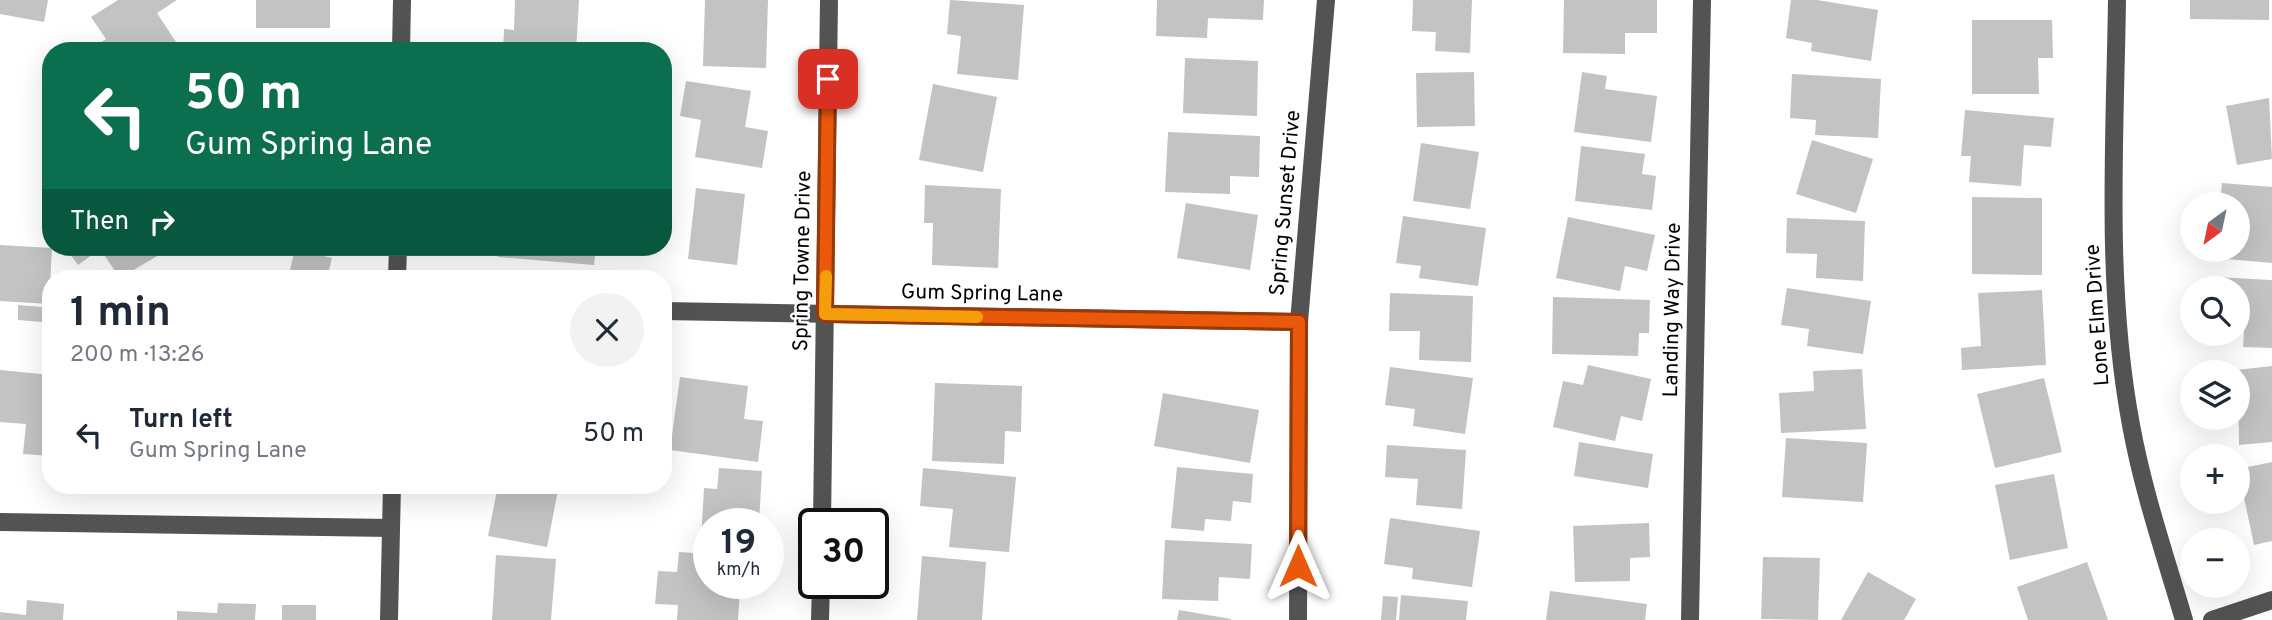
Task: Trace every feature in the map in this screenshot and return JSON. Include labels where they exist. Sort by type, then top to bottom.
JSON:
[{"type":"street","points":[[401,42],[402,0]]},
{"type":"street","name":"Spring Towne Drive","points":[[822,508],[829,0]]},
{"type":"street","name":"Spring Sunset Drive","points":[[1298,620],[1299,322],[1326,0]]},
{"type":"street","name":"Landing Way Drive","points":[[1690,620],[1702,0]]},
{"type":"street","name":"Lone Elm Drive","points":[[2117,0],[2114,252],[2122,364],[2131,424],[2146,493],[2184,620]]},
{"type":"street","name":"Gum Spring Lane","points":[[672,311],[1299,322]]},
{"type":"street","points":[[388,620],[392,494]]},
{"type":"street","points":[[0,522],[391,528]]},
{"type":"street","points":[[820,620],[821,599]]},
{"type":"street","points":[[2212,620],[2272,600]]},
{"type":"building","points":[[0,0],[48,0],[44,22],[0,14]]},
{"type":"building","points":[[118,0],[177,0],[157,13],[176,42],[102,42],[106,39],[91,17]]},
{"type":"building","points":[[256,0],[330,0],[330,28],[256,28]]},
{"type":"building","points":[[515,0],[579,0],[577,42],[503,42],[504,29],[514,30]]},
{"type":"building","points":[[705,0],[768,0],[766,68],[703,66]]},
{"type":"building","points":[[950,0],[1024,5],[1018,80],[957,74],[961,36],[947,34]]},
{"type":"building","points":[[1157,0],[1264,0],[1263,20],[1208,18],[1207,38],[1156,36]]},
{"type":"building","points":[[1413,0],[1472,0],[1470,53],[1435,51],[1436,32],[1412,31]]},
{"type":"building","points":[[1564,0],[1657,0],[1657,33],[1625,33],[1625,54],[1563,53]]},
{"type":"building","points":[[1791,0],[1817,0],[1878,10],[1871,61],[1811,51],[1812,43],[1786,38]]},
{"type":"building","points":[[2190,0],[2269,0],[2269,20],[2190,19]]},
{"type":"building","points":[[1972,20],[2052,20],[2053,58],[2038,58],[2039,94],[1972,94]]},
{"type":"building","points":[[1185,58],[1258,61],[1257,116],[1183,113]]},
{"type":"building","points":[[1474,72],[1475,126],[1417,127],[1416,73]]},
{"type":"building","points":[[1582,72],[1607,76],[1605,89],[1657,96],[1651,142],[1574,132]]},
{"type":"building","points":[[1792,74],[1881,79],[1878,138],[1815,135],[1816,120],[1790,118]]},
{"type":"building","points":[[686,81],[751,91],[745,127],[768,131],[762,168],[695,157],[701,120],[680,116]]},
{"type":"building","points":[[933,84],[997,97],[983,172],[919,160]]},
{"type":"building","points":[[2269,98],[2272,159],[2237,165],[2226,106]]},
{"type":"building","points":[[1965,110],[2054,118],[2051,147],[2024,145],[2021,186],[1969,182],[1971,156],[1961,156]]},
{"type":"building","points":[[1168,132],[1260,136],[1259,177],[1230,176],[1230,194],[1165,192]]},
{"type":"building","points":[[1812,140],[1873,159],[1856,213],[1796,194]]},
{"type":"building","points":[[1421,143],[1479,152],[1470,209],[1413,201]]},
{"type":"building","points":[[1581,146],[1645,154],[1642,174],[1656,176],[1652,210],[1575,201]]},
{"type":"building","points":[[2222,183],[2272,187],[2272,263],[2250,261],[2250,192],[2221,192]]},
{"type":"building","points":[[925,185],[1001,189],[998,268],[932,265],[933,223],[924,223]]},
{"type":"building","points":[[696,188],[745,194],[737,265],[688,259]]},
{"type":"building","points":[[1972,197],[2042,198],[2042,275],[1972,274]]},
{"type":"building","points":[[1186,203],[1258,215],[1250,270],[1177,258]]},
{"type":"building","points":[[1403,216],[1486,228],[1478,286],[1419,278],[1421,266],[1396,263]]},
{"type":"building","points":[[1568,217],[1655,235],[1647,271],[1625,266],[1620,291],[1556,278]]},
{"type":"building","points":[[1787,218],[1865,221],[1863,281],[1816,278],[1817,254],[1786,253]]},
{"type":"building","points":[[0,245],[42,247],[42,256],[52,256],[51,270],[42,270],[42,304],[0,301]]},
{"type":"building","points":[[72,256],[90,256],[78,265]]},
{"type":"building","points":[[105,256],[157,256],[134,270],[114,270]]},
{"type":"building","points":[[293,256],[332,258],[329,270],[290,270]]},
{"type":"building","points":[[498,256],[595,256],[594,265]]},
{"type":"building","points":[[2250,279],[2272,280],[2272,348],[2243,347],[2250,346]]},
{"type":"building","points":[[1787,288],[1871,301],[1863,354],[1807,346],[1809,329],[1781,325]]},
{"type":"building","points":[[2042,290],[2046,365],[1962,370],[1961,348],[1981,346],[1978,293]]},
{"type":"building","points":[[1390,293],[1473,296],[1471,362],[1419,360],[1420,331],[1389,331]]},
{"type":"building","points":[[1553,297],[1650,300],[1649,333],[1639,333],[1638,356],[1552,354]]},
{"type":"building","points":[[18,305],[42,307],[42,322],[18,320]]},
{"type":"building","points":[[1588,365],[1651,379],[1642,421],[1621,416],[1615,441],[1553,427],[1563,381],[1583,385]]},
{"type":"building","points":[[2272,366],[2272,442],[2239,444],[2239,430],[2250,430],[2250,368]]},
{"type":"building","points":[[1390,367],[1473,378],[1465,434],[1413,426],[1415,409],[1385,405]]},
{"type":"building","points":[[1862,369],[1866,429],[1781,433],[1779,393],[1814,391],[1813,371]]},
{"type":"building","points":[[0,370],[42,374],[42,455],[23,454],[26,424],[0,422]]},
{"type":"building","points":[[680,377],[748,386],[744,419],[763,421],[758,462],[672,450]]},
{"type":"building","points":[[2044,378],[2062,452],[1995,468],[1977,394]]},
{"type":"building","points":[[935,383],[1022,386],[1021,432],[1005,431],[1004,464],[932,461]]},
{"type":"building","points":[[1163,393],[1259,410],[1250,463],[1154,446]]},
{"type":"building","points":[[1786,438],[1867,443],[1863,502],[1782,497]]},
{"type":"building","points":[[1579,442],[1653,454],[1648,488],[1574,476]]},
{"type":"building","points":[[1387,445],[1466,450],[1462,509],[1416,505],[1418,479],[1385,477]]},
{"type":"building","points":[[2272,462],[2272,541],[2254,545],[2247,514],[2250,514],[2250,467]]},
{"type":"building","points":[[1177,467],[1253,474],[1251,503],[1233,501],[1231,521],[1205,519],[1204,531],[1171,528]]},
{"type":"building","points":[[719,468],[762,471],[760,508],[703,508],[704,488],[717,489]]},
{"type":"building","points":[[923,468],[1016,477],[1009,552],[949,547],[953,509],[920,506]]},
{"type":"building","points":[[2054,474],[2068,548],[2010,560],[1995,485]]},
{"type":"building","points":[[496,494],[557,494],[547,547],[488,536]]},
{"type":"building","points":[[1390,518],[1480,531],[1472,587],[1412,579],[1413,568],[1384,564]]},
{"type":"building","points":[[1649,523],[1650,557],[1630,558],[1630,581],[1575,582],[1573,526]]},
{"type":"building","points":[[1165,540],[1252,544],[1250,579],[1219,577],[1218,601],[1162,599]]},
{"type":"building","points":[[679,552],[693,553],[693,599],[739,599],[738,620],[677,620],[678,605],[655,604],[658,571],[677,572]]},
{"type":"building","points":[[496,555],[556,559],[551,620],[492,620]]},
{"type":"building","points":[[922,556],[986,562],[982,620],[917,620]]},
{"type":"building","points":[[1763,557],[1820,558],[1818,620],[1761,619]]},
{"type":"building","points":[[2087,562],[2108,620],[2028,620],[2017,587]]},
{"type":"building","points":[[1868,572],[1916,599],[1904,620],[1841,620]]},
{"type":"building","points":[[1550,591],[1647,604],[1645,620],[1546,620]]},
{"type":"building","points":[[1401,595],[1468,601],[1466,620],[1399,620]]},
{"type":"building","points":[[1383,596],[1398,597],[1396,620],[1381,620]]},
{"type":"building","points":[[27,600],[64,604],[63,620],[0,620],[0,612],[26,615]]},
{"type":"building","points":[[218,603],[256,604],[255,620],[177,620],[177,611],[217,613]]},
{"type":"building","points":[[282,605],[316,605],[316,620],[282,620]]},
{"type":"building","points":[[1179,610],[1231,619],[1231,620],[1177,620]]},
{"type":"slow traffic","points":[[826,276],[825,314],[977,317]]},
{"type":"route","points":[[828,79],[825,314],[1299,322],[1298,566]]}]
